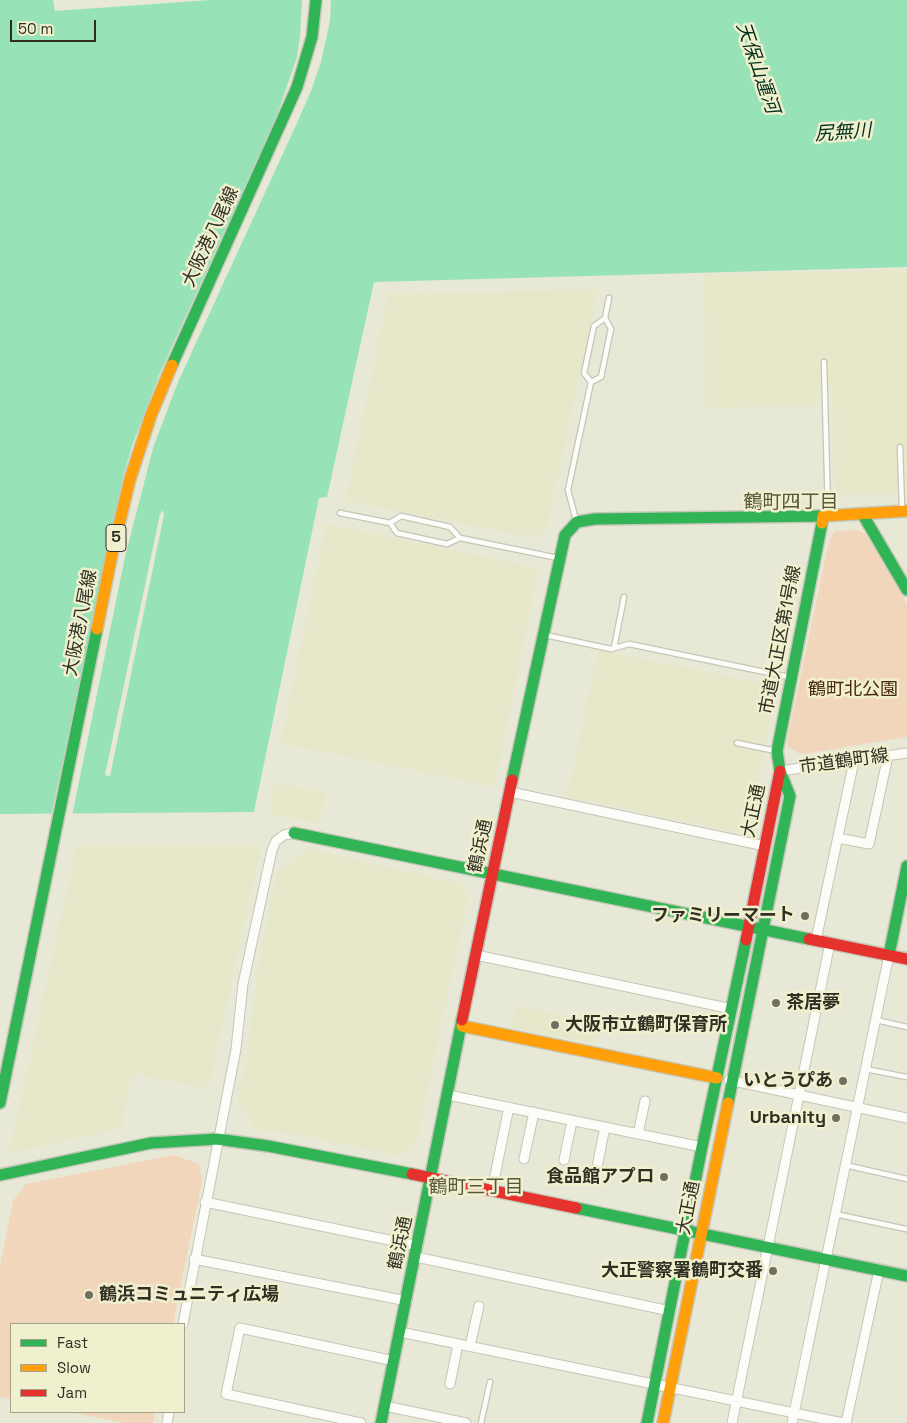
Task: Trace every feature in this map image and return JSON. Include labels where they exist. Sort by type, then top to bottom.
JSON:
[{"type":"street","name":"大阪港八尾線","points":[[0,1103],[112,554],[130,479],[151,415],[167,377],[297,87],[312,37],[316,0]]},
{"type":"street","points":[[577,522],[594,520],[826,516],[905,511]]},
{"type":"street","points":[[863,514],[907,590]]},
{"type":"street","name":"市道大正区第1号線","points":[[780,771],[777,751],[826,516]]},
{"type":"street","name":"鶴浜通","points":[[381,1423],[492,874],[559,559],[565,535],[577,522]]},
{"type":"street","name":"市道鶴町線","points":[[780,771],[907,752]]},
{"type":"street","points":[[838,838],[869,844],[888,756]]},
{"type":"street","points":[[816,940],[854,761]]},
{"type":"street","name":"大正通","points":[[647,1423],[780,771]]},
{"type":"street","name":"大正通","points":[[663,1423],[790,796],[780,771]]},
{"type":"street","points":[[510,792],[765,846]]},
{"type":"street","points":[[183,1323],[217,1139],[236,1049],[243,984],[272,850],[276,841],[284,835],[294,833],[907,959]]},
{"type":"street","points":[[792,1423],[907,866]]},
{"type":"street","points":[[732,1423],[830,943]]},
{"type":"street","points":[[476,955],[732,1009]]},
{"type":"street","points":[[462,1026],[907,1118]]},
{"type":"street","points":[[448,1095],[702,1147]]},
{"type":"street","points":[[638,1134],[645,1101]]},
{"type":"street","points":[[492,1190],[510,1108]]},
{"type":"street","points":[[524,1160],[534,1112]]},
{"type":"street","points":[[564,1160],[572,1120]]},
{"type":"street","points":[[597,1167],[605,1127]]},
{"type":"street","points":[[0,1175],[152,1143],[217,1139],[268,1146],[432,1178],[907,1276]]},
{"type":"street","points":[[205,1202],[670,1311]]},
{"type":"street","points":[[194,1259],[407,1301]]},
{"type":"street","points":[[400,1332],[655,1384],[670,1389],[844,1423],[879,1270]]},
{"type":"street","points":[[470,1346],[479,1306]]},
{"type":"street","points":[[361,1423],[226,1394],[240,1328],[394,1361]]},
{"type":"street","points":[[450,1384],[458,1344]]},
{"type":"street","points":[[385,1406],[466,1423]]},
{"type":"lane","points":[[591,382],[584,373],[594,326],[604,318],[609,298]]},
{"type":"lane","points":[[577,522],[568,490],[591,382],[600,377],[611,329],[604,318]]},
{"type":"lane","points":[[824,362],[826,516]]},
{"type":"lane","points":[[900,447],[905,511]]},
{"type":"lane","points":[[340,513],[390,523],[397,533],[447,544],[460,538]]},
{"type":"lane","points":[[390,523],[401,516],[434,523],[450,527],[460,538],[559,559]]},
{"type":"lane","points":[[614,648],[624,597]]},
{"type":"lane","points":[[543,634],[611,649],[629,644],[791,677]]},
{"type":"lane","points":[[737,743],[777,751]]},
{"type":"lane","points":[[876,1020],[907,1027]]},
{"type":"lane","points":[[865,1069],[907,1078]]},
{"type":"lane","points":[[845,1165],[907,1179]]},
{"type":"lane","points":[[835,1214],[906,1229]]},
{"type":"lane","points":[[481,1423],[490,1382]]},
{"type":"shaded area","points":[[907,270],[907,493],[835,495],[832,385],[818,385],[819,405],[706,408],[704,274]]},
{"type":"shaded area","points":[[597,290],[546,531],[533,538],[346,500],[388,294]]},
{"type":"shaded area","points":[[326,524],[538,568],[494,787],[281,743]]},
{"type":"shaded area","points":[[598,650],[777,686],[748,830],[742,833],[568,797]]},
{"type":"shaded area","points":[[274,783],[326,793],[320,823],[269,814]]},
{"type":"shaded area","points":[[77,846],[261,846],[208,1089],[133,1073],[122,1118],[123,1128],[9,1153]]},
{"type":"shaded area","points":[[308,849],[462,884],[468,896],[416,1144],[401,1156],[296,1134],[255,1129],[237,1099],[247,1058],[258,968],[278,872]]},
{"type":"shaded area","name":"大阪市立鶴町保育所","points":[[516,1006],[598,1023],[594,1043],[512,1027]]},
{"type":"green space","name":"鶴町北公園","points":[[857,530],[866,534],[907,604],[907,737],[803,754],[788,748],[787,741],[828,546],[835,531]]},
{"type":"green space","name":"鶴浜コミュニティ広場","points":[[174,1155],[199,1164],[202,1181],[173,1323],[10,1323],[10,1399],[0,1397],[0,1266],[13,1201],[26,1184]]},
{"type":"green space","points":[[75,1413],[155,1413],[153,1423],[124,1423]]},
{"type":"water","points":[[0,0],[53,0],[55,11],[211,0],[907,0],[907,267],[374,282],[327,497],[319,498],[254,812],[0,814]]},
{"type":"pier","points":[[302,0],[331,0],[330,21],[321,62],[297,123],[178,382],[153,448],[125,557],[72,816],[51,816],[123,477],[133,443],[160,373],[277,115],[297,57]]},
{"type":"pier","points":[[163,510],[164,515],[110,776],[108,776],[105,775],[160,514]]},
{"type":"traffic: fast","points":[[172,365],[297,87],[312,37],[316,0]]},
{"type":"traffic: fast","points":[[863,515],[907,590]]},
{"type":"traffic: fast","points":[[512,780],[565,535],[577,522],[595,519],[823,516]]},
{"type":"traffic: fast","points":[[728,1103],[790,796],[780,771],[777,751],[822,523]]},
{"type":"traffic: fast","points":[[0,1103],[97,629]]},
{"type":"traffic: fast","points":[[294,833],[809,939]]},
{"type":"traffic: fast","points":[[889,955],[907,866]]},
{"type":"traffic: fast","points":[[647,1423],[702,1147],[746,940]]},
{"type":"traffic: fast","points":[[381,1423],[462,1020]]},
{"type":"traffic: fast","points":[[0,1175],[151,1143],[217,1139],[268,1146],[412,1174]]},
{"type":"traffic: fast","points":[[576,1208],[907,1276]]},
{"type":"traffic: slow","points":[[97,629],[130,479],[151,415],[172,365]]},
{"type":"traffic: slow","points":[[822,523],[823,516],[907,511]]},
{"type":"traffic: slow","points":[[462,1026],[717,1078]]},
{"type":"traffic: slow","points":[[663,1423],[728,1103]]},
{"type":"traffic: jam","points":[[746,940],[780,771]]},
{"type":"traffic: jam","points":[[462,1020],[512,780]]},
{"type":"traffic: jam","points":[[809,939],[907,959]]},
{"type":"traffic: jam","points":[[412,1174],[576,1208]]},
{"type":"place","name":"ファミリーマート","points":[[805,916]]},
{"type":"place","name":"茶居夢","points":[[776,1003]]},
{"type":"place","name":"大阪市立鶴町保育所","points":[[555,1025]]},
{"type":"place","name":"いとうぴあ","points":[[843,1081]]},
{"type":"place","name":"Urbanity","points":[[836,1118]]},
{"type":"place","name":"食品館アプロ","points":[[664,1177]]},
{"type":"place","name":"大正警察署鶴町交番","points":[[773,1271]]},
{"type":"place","name":"鶴浜コミュニティ広場","points":[[89,1295]]},
{"type":"district","name":"鶴町四丁目","points":[[791,503]]},
{"type":"district","name":"鶴町三丁目","points":[[476,1188]]},
{"type":"water label","name":"天保山運河","points":[[757,68]]},
{"type":"water label","name":"尻無川","points":[[843,133]]}]
